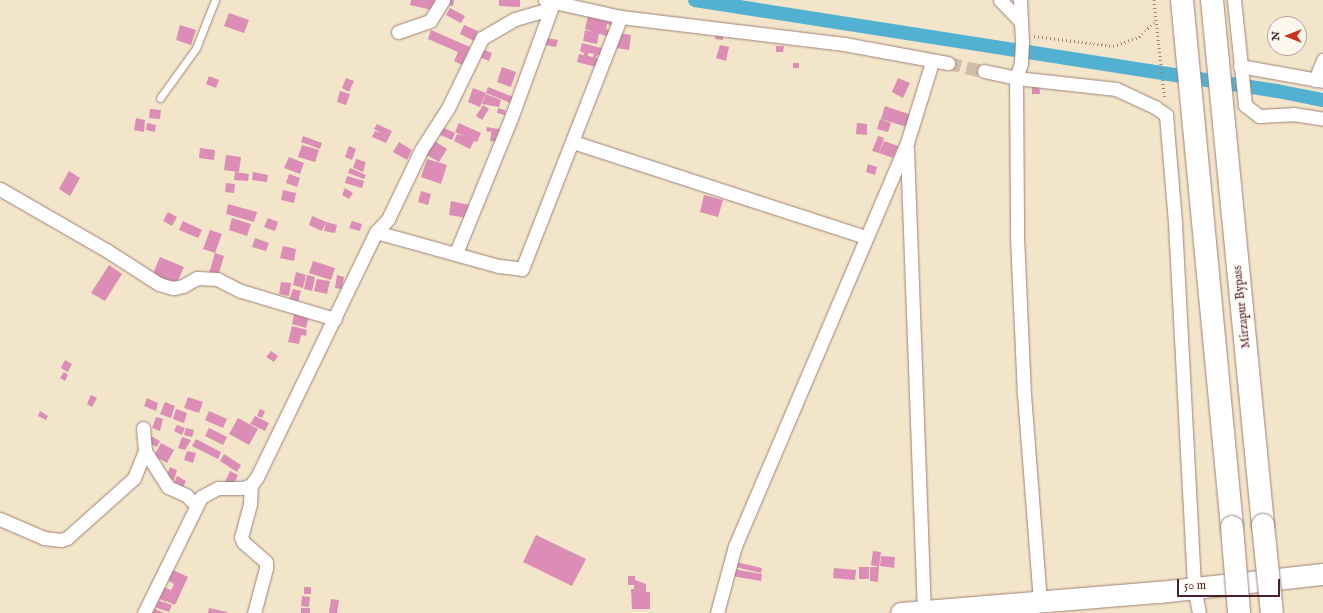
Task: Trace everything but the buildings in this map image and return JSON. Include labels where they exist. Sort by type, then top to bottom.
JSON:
[{"type":"highway","points":[[1182,0],[1239,613]]},
{"type":"highway","name":"Mirzapur Bypass","points":[[1212,0],[1272,613]]},
{"type":"main road","points":[[901,613],[1049,605],[1194,587],[1323,574]]},
{"type":"street","points":[[398,32],[430,21],[443,0]]},
{"type":"street","points":[[1000,0],[1022,33]]},
{"type":"street","points":[[1020,0],[1022,33],[1021,63],[1016,78],[1017,236],[1024,394],[1049,605]]},
{"type":"street","points":[[1234,0],[1241,80],[1245,104],[1259,116],[1293,114],[1323,119]]},
{"type":"street","points":[[456,253],[511,118],[549,3]]},
{"type":"street","points":[[254,613],[266,568],[266,562],[246,545],[241,537],[250,504],[251,485],[335,319],[376,232],[388,219],[421,150],[448,108],[482,38],[515,19],[549,3],[579,4],[622,17],[844,44],[932,62],[948,63]]},
{"type":"street","points":[[376,232],[499,266],[522,269],[622,17]]},
{"type":"street","points":[[1240,66],[1319,80],[1323,60]]},
{"type":"street","points":[[717,613],[735,546],[797,405],[865,237],[906,146],[932,62]]},
{"type":"street","points":[[984,71],[1016,78],[1116,89],[1155,107],[1166,115],[1175,223],[1194,587],[1199,613]]},
{"type":"street","points":[[573,142],[865,237]]},
{"type":"street","points":[[906,146],[924,612]]},
{"type":"street","points":[[0,189],[106,250],[159,284],[173,288],[183,286],[197,278],[217,279],[241,290],[335,319]]},
{"type":"street","points":[[0,519],[44,538],[61,540],[67,538],[134,478],[145,451],[143,428]]},
{"type":"street","points":[[145,451],[168,487],[186,496],[196,506]]},
{"type":"street","points":[[144,613],[201,497],[218,488],[243,488],[251,485]]},
{"type":"lane","points":[[160,98],[196,48],[215,0]]},
{"type":"path","points":[[1154,0],[1163,84]]},
{"type":"path","points":[[1022,33],[1094,45],[1113,46],[1139,37],[1156,20]]},
{"type":"waterway","points":[[695,0],[1277,91],[1323,100]]},
{"type":"tunnel","points":[[948,63],[984,71]]}]
